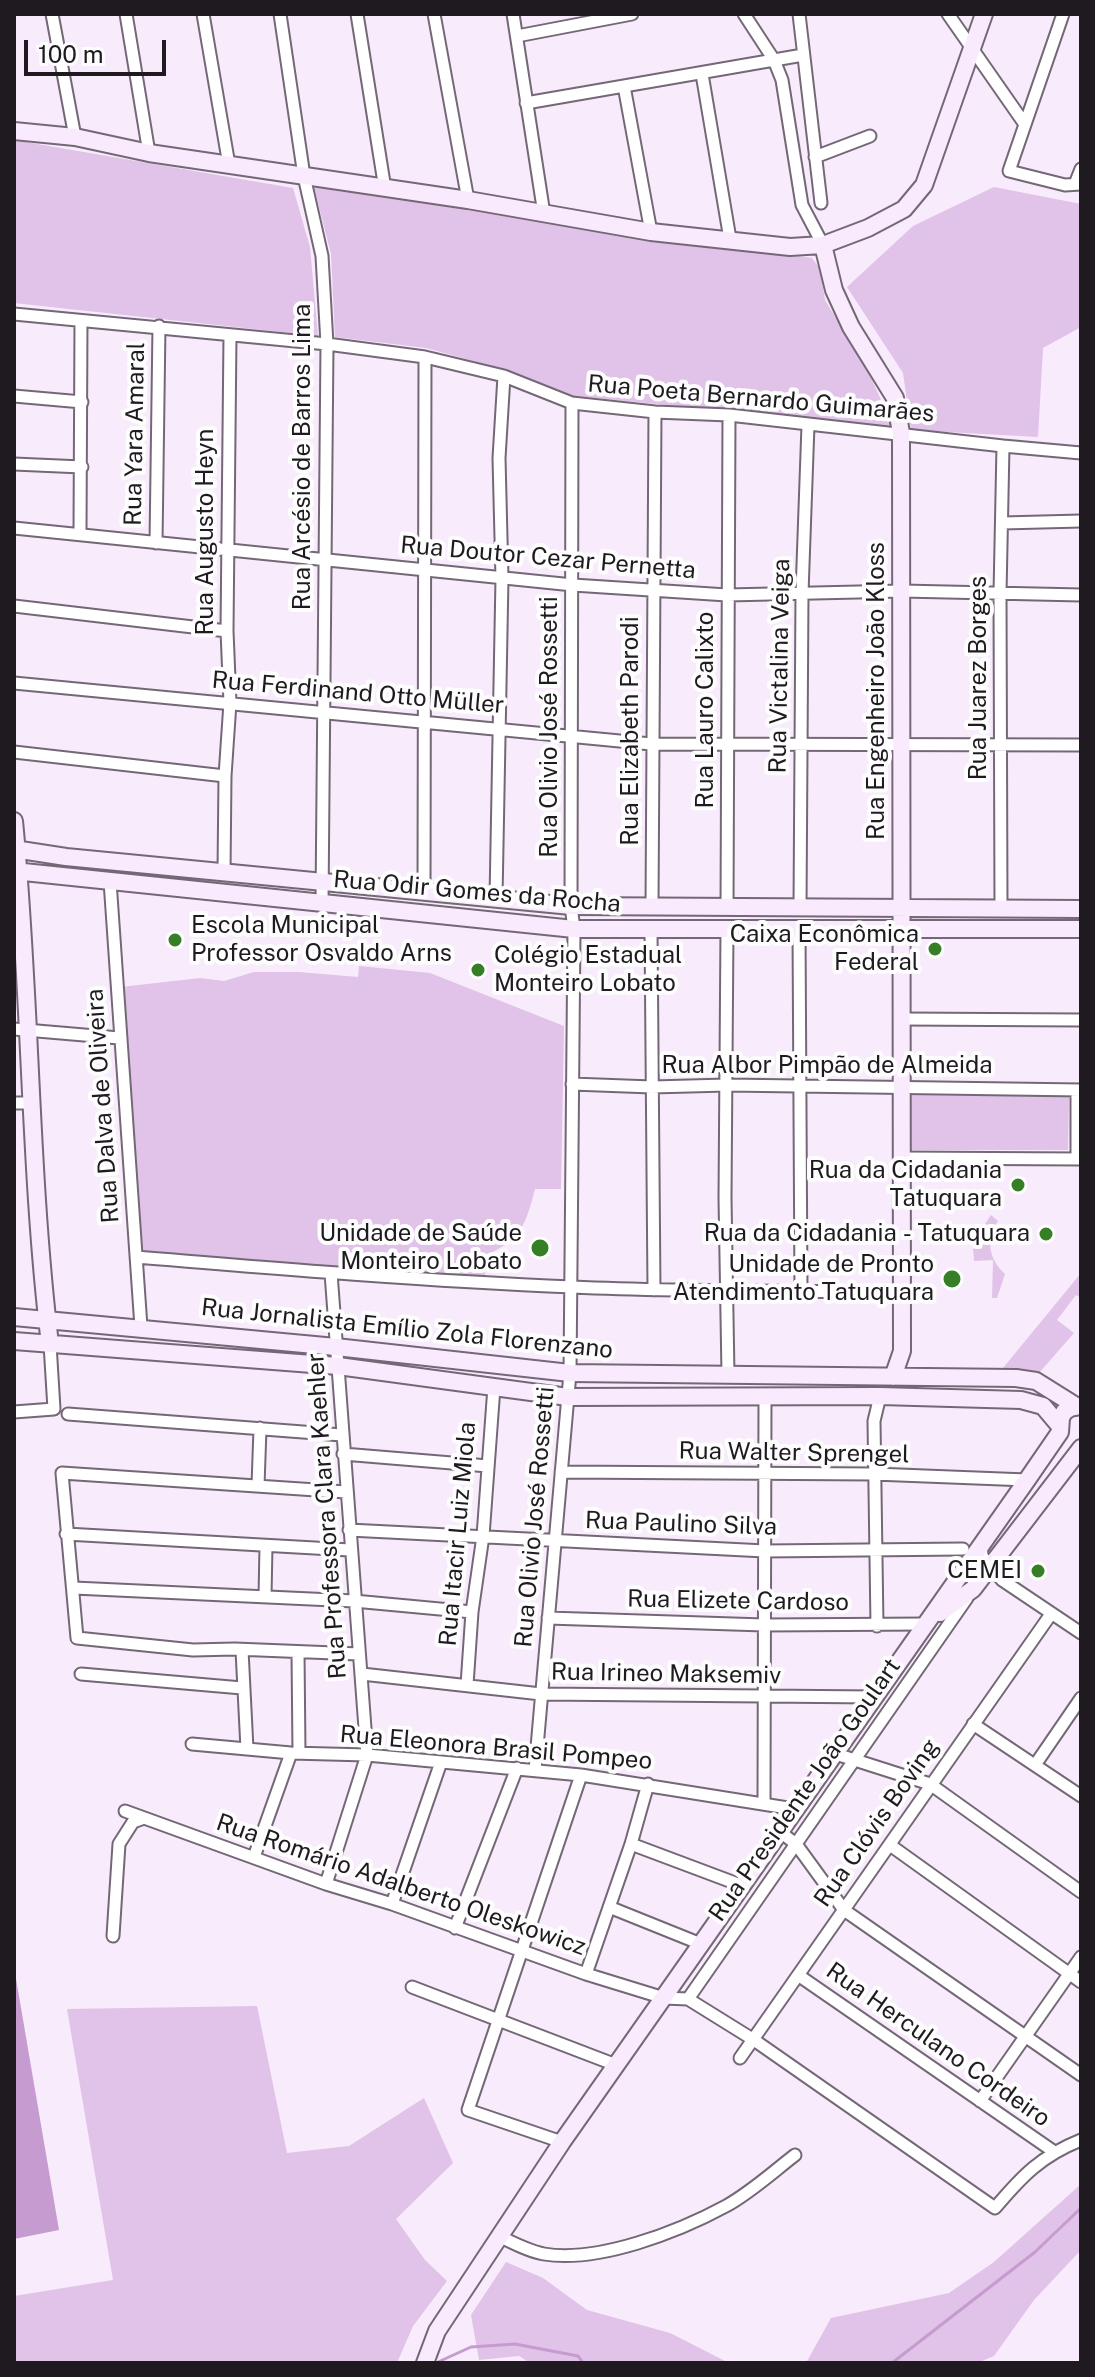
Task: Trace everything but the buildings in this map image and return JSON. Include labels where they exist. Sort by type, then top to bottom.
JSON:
[{"type":"street","points":[[52,14],[75,137]]},
{"type":"street","points":[[126,14],[149,153]]},
{"type":"street","points":[[203,14],[229,165]]},
{"type":"street","name":"Rua Arcésio de Barros Lima","points":[[280,14],[304,176],[322,256],[327,344],[322,903]]},
{"type":"street","points":[[357,14],[385,189]]},
{"type":"street","points":[[434,14],[468,200]]},
{"type":"street","points":[[513,14],[544,214]]},
{"type":"street","points":[[517,36],[632,14]]},
{"type":"street","name":"Rua Engenheiro João Kloss","points":[[744,14],[774,60],[782,80],[802,205],[823,245],[834,290],[846,315],[895,398],[901,433],[902,1351],[893,1377]]},
{"type":"street","points":[[799,14],[821,203]]},
{"type":"street","points":[[948,14],[1024,123]]},
{"type":"street","points":[[14,131],[75,137],[149,153],[468,200],[651,232],[790,247],[823,245],[868,228],[904,209],[924,185],[984,14]]},
{"type":"street","points":[[1063,14],[1009,171],[1065,185],[1078,184],[1081,169]]},
{"type":"street","points":[[526,103],[803,55]]},
{"type":"street","points":[[702,74],[730,239]]},
{"type":"street","points":[[624,86],[651,232]]},
{"type":"street","points":[[815,157],[870,136]]},
{"type":"street","name":"Rua Poeta Bernardo Guimarães","points":[[14,314],[159,326],[425,357],[504,376],[572,403],[655,412],[729,415],[1081,453]]},
{"type":"street","points":[[80,533],[81,321]]},
{"type":"street","name":"Rua Yara Amaral","points":[[156,543],[159,326]]},
{"type":"street","name":"Rua Augusto Heyn","points":[[224,872],[225,776],[230,703],[227,551],[230,335]]},
{"type":"street","points":[[424,892],[425,357]]},
{"type":"street","points":[[496,898],[502,578],[499,458],[504,376]]},
{"type":"street","points":[[14,396],[82,402]]},
{"type":"street","name":"Rua Olivio José Rossetti","points":[[535,1770],[570,1373],[574,929],[571,906],[572,403]]},
{"type":"street","name":"Rua Elizabeth Parodi","points":[[652,907],[655,412]]},
{"type":"street","name":"Rua Lauro Calixto","points":[[727,908],[729,415]]},
{"type":"street","name":"Rua Victalina Veiga","points":[[800,908],[802,593],[808,425]]},
{"type":"street","name":"Rua Juarez Borges","points":[[1001,909],[1003,446]]},
{"type":"street","points":[[14,464],[82,467]]},
{"type":"street","points":[[1002,523],[1081,521]]},
{"type":"street","name":"Rua Doutor Cezar Pernetta","points":[[14,528],[573,585],[727,595],[902,591],[1081,595]]},
{"type":"street","points":[[14,606],[227,631]]},
{"type":"street","name":"Rua Ferdinand Otto Müller","points":[[14,683],[654,744],[1081,745]]},
{"type":"street","points":[[14,752],[225,776]]},
{"type":"street","points":[[14,821],[22,1103],[50,1344],[54,1409],[14,1412]]},
{"type":"street","name":"Rua Odir Gomes da Rocha","points":[[15,849],[66,857],[571,906],[1081,909]]},
{"type":"street","name":"Rua Odir Gomes da Rocha","points":[[17,871],[574,929],[1081,929]]},
{"type":"street","name":"Rua Dalva de Oliveira","points":[[110,881],[141,1327]]},
{"type":"street","points":[[727,928],[725,1198],[729,1292],[728,1375]]},
{"type":"street","points":[[799,928],[801,1291]]},
{"type":"street","points":[[651,929],[654,1290]]},
{"type":"street","points":[[902,1019],[1081,1020]]},
{"type":"street","points":[[20,1030],[119,1038]]},
{"type":"street","name":"Rua Albor Pimpão de Almeida","points":[[572,1084],[1079,1090]]},
{"type":"street","points":[[900,1158],[1079,1159],[1079,1090]]},
{"type":"street","points":[[136,1257],[331,1273],[571,1287],[729,1292],[901,1292]]},
{"type":"street","name":"Rua Professora Clara Kaehler","points":[[331,1273],[367,1755]]},
{"type":"street","name":"Rua Jornalista Emílio Zola Florenzano","points":[[14,1317],[141,1327],[570,1373],[1036,1381],[1079,1406]]},
{"type":"street","name":"Rua Jornalista Emílio Zola Florenzano","points":[[14,1341],[338,1366],[568,1397],[880,1396],[1021,1400],[1043,1406],[1059,1428]]},
{"type":"street","points":[[824,1376],[820,1385],[825,1396]]},
{"type":"street","name":"Rua Itacir Luiz Miola","points":[[467,1685],[472,1612],[483,1536],[494,1387]]},
{"type":"street","points":[[764,1802],[765,1396]]},
{"type":"street","points":[[877,1626],[874,1421],[880,1396]]},
{"type":"street","name":"Rua Presidente João Goulart","points":[[425,2363],[437,2331],[562,2142],[1027,1480],[1059,1428],[1064,1412],[1079,1406]]},
{"type":"street","points":[[68,1414],[342,1435]]},
{"type":"street","points":[[258,1486],[260,1428]]},
{"type":"street","name":"Rua Presidente João Goulart","points":[[688,1999],[973,1589],[1081,1447],[1068,1443],[1059,1428]]},
{"type":"street","points":[[343,1454],[488,1466]]},
{"type":"street","name":"Rua Walter Sprengel","points":[[561,1472],[874,1474],[1027,1480]]},
{"type":"street","points":[[346,1492],[62,1473],[77,1638],[193,1650],[359,1654]]},
{"type":"street","name":"Rua Paulino Silva","points":[[349,1530],[765,1551],[963,1549]]},
{"type":"street","points":[[66,1534],[350,1550]]},
{"type":"street","points":[[982,1543],[980,1553],[1002,1580],[1081,1633]]},
{"type":"street","points":[[265,1597],[266,1546]]},
{"type":"street","points":[[74,1588],[354,1601],[472,1612]]},
{"type":"street","name":"Rua Presidente João Goulart","points":[[926,1624],[973,1589]]},
{"type":"street","name":"Rua Clóvis Boving","points":[[740,2058],[1051,1614]]},
{"type":"street","name":"Rua Elizete Cardoso","points":[[548,1618],[764,1625],[926,1624]]},
{"type":"street","points":[[242,1650],[247,1749]]},
{"type":"street","points":[[254,1857],[295,1753],[298,1652]]},
{"type":"street","points":[[81,1674],[242,1688]]},
{"type":"street","name":"Rua Irineo Maksemiv","points":[[362,1674],[541,1694],[875,1697]]},
{"type":"street","points":[[1035,1765],[1081,1698]]},
{"type":"street","points":[[973,1724],[1081,1796]]},
{"type":"street","name":"Rua Eleonora Brasil Pompeo","points":[[192,1744],[517,1768],[648,1784],[794,1809]]},
{"type":"street","points":[[836,1754],[930,1784],[1081,1892]]},
{"type":"street","points":[[326,1884],[367,1755]]},
{"type":"street","points":[[392,1904],[441,1762]]},
{"type":"street","points":[[455,1928],[517,1768]]},
{"type":"street","points":[[562,2142],[468,2110],[581,1775]]},
{"type":"street","points":[[586,1974],[631,1844],[648,1784]]},
{"type":"street","name":"Rua Romário Adalberto Oleskowicz","points":[[125,1811],[326,1884],[664,1998]]},
{"type":"street","points":[[113,1936],[119,1844],[133,1822],[144,1818]]},
{"type":"street","points":[[779,1831],[796,1844],[844,1910],[1081,2075]]},
{"type":"street","points":[[631,1844],[743,1886]]},
{"type":"street","points":[[890,1845],[1081,1982]]},
{"type":"street","points":[[609,1907],[701,1944]]},
{"type":"street","points":[[980,2101],[1081,1957]]},
{"type":"street","name":"Rua Herculano Cordeiro","points":[[798,1975],[1053,2151]]},
{"type":"street","points":[[412,1987],[616,2065]]},
{"type":"street","points":[[664,1998],[688,1999],[754,2040],[995,2208],[1021,2177],[1053,2151],[1081,2140]]},
{"type":"street","points":[[499,2236],[543,2254],[568,2256],[607,2252],[652,2238],[727,2206],[795,2155]]},
{"type":"shaded area","points":[[14,140],[293,188],[310,247],[318,336],[14,303]]},
{"type":"shaded area","points":[[314,187],[812,258],[820,269],[825,300],[868,371],[893,427],[574,396],[506,370],[426,348],[335,337],[331,254]]},
{"type":"shaded area","points":[[994,187],[1081,204],[1081,327],[1043,348],[1038,437],[911,430],[903,373],[847,287],[913,226]]},
{"type":"shaded area","points":[[359,966],[430,973],[564,1026],[561,1189],[535,1189],[525,1221],[515,1237],[486,1255],[485,1277],[135,1253],[137,1164],[121,987],[200,978],[224,981],[254,972],[358,977]]},
{"type":"shaded area","points":[[909,1095],[1069,1096],[1068,1150],[909,1150]]},
{"type":"shaded area","points":[[991,1215],[998,1221],[991,1235],[992,1256],[1005,1274],[997,1298],[992,1298],[993,1260],[974,1261],[972,1231],[981,1230]]},
{"type":"shaded area","points":[[1081,1273],[1081,1298],[1076,1295],[1057,1320],[1074,1333],[1039,1373],[1003,1368]]},
{"type":"shaded area","points":[[14,1967],[59,2230],[14,2239]]},
{"type":"shaded area","points":[[257,2006],[287,2153],[349,2146],[424,2098],[453,2163],[396,2219],[425,2260],[447,2281],[413,2326],[397,2363],[14,2363],[14,2296],[113,2280],[67,2009]]},
{"type":"shaded area","points":[[1081,2184],[1081,2250],[1034,2300],[994,2356],[977,2363],[806,2363],[831,2318],[949,2293],[994,2262]]},
{"type":"shaded area","points":[[506,2262],[543,2278],[587,2310],[670,2333],[729,2363],[530,2363],[519,2356],[479,2360],[471,2315]]},
{"type":"waterway","points":[[892,2363],[1035,2252],[1081,2208]]},
{"type":"waterway","points":[[438,2362],[471,2347],[515,2344],[578,2356],[583,2363]]},
{"type":"place","name":"Escola Municipal Professor Osvaldo Arns","points":[[175,940]]},
{"type":"place","name":"Caixa Econômica Federal","points":[[935,949]]},
{"type":"place","name":"Colégio Estadual Monteiro Lobato","points":[[478,970]]},
{"type":"place","name":"Rua da Cidadania Tatuquara","points":[[1018,1185]]},
{"type":"place","name":"Rua da Cidadania - Tatuquara","points":[[1046,1234]]},
{"type":"place","name":"Unidade de Saúde Monteiro Lobato","points":[[540,1248]]},
{"type":"place","name":"Unidade de Pronto Atendimento Tatuquara","points":[[952,1279]]},
{"type":"place","name":"CEMEI","points":[[1038,1571]]}]
